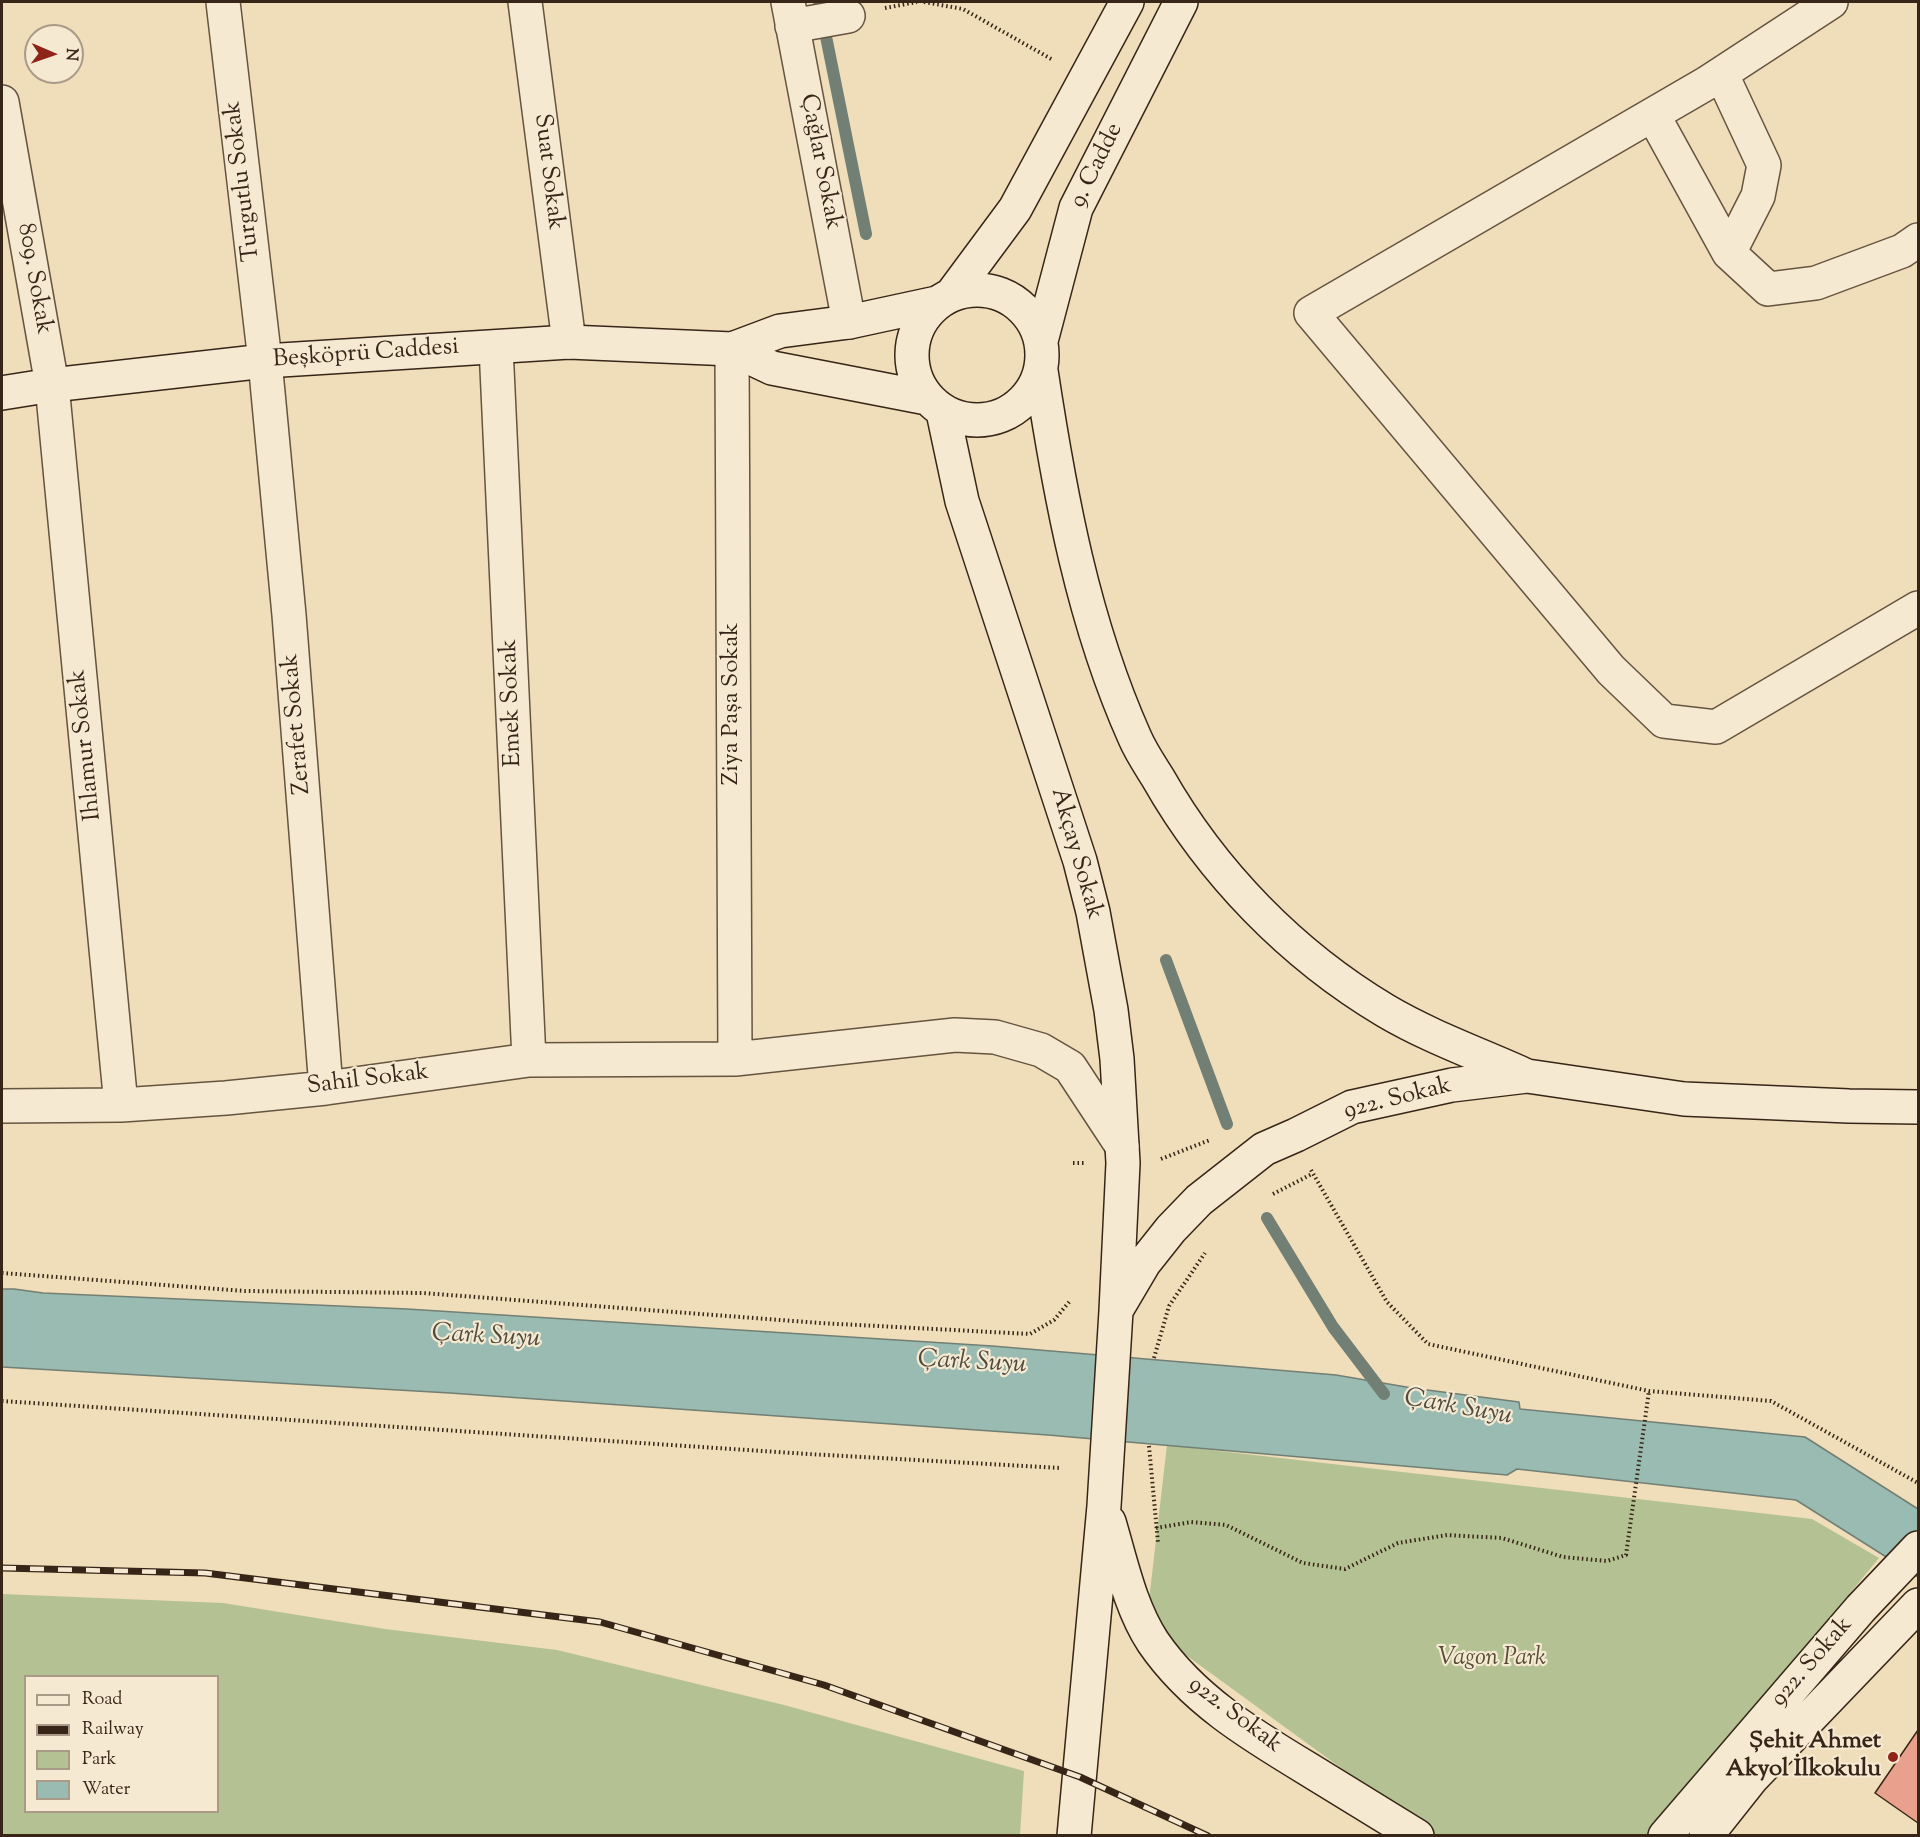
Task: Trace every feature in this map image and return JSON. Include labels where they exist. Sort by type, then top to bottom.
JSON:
[{"type":"street","name":"Turgutlu Sokak","points":[[223,2],[265,361]]},
{"type":"street","name":"Suat Sokak","points":[[525,2],[569,342]]},
{"type":"street","points":[[935,405],[918,383],[913,366],[912,348],[916,331],[925,315],[945,299],[1016,209],[1127,2]]},
{"type":"street","name":"9. Cadde","points":[[1041,356],[1076,208],[1181,2]]},
{"type":"street","points":[[1831,2],[1722,75],[1311,313],[1611,670],[1664,721],[1716,728],[1918,608]]},
{"type":"street","points":[[790,14],[848,16]]},
{"type":"street","name":"Çağlar Sokak","points":[[790,14],[849,322]]},
{"type":"street","points":[[1722,75],[1764,165],[1758,196],[1729,253]]},
{"type":"street","name":"809. Sokak","points":[[2,102],[52,385]]},
{"type":"street","points":[[1653,115],[1729,253],[1768,289],[1816,283],[1902,251],[1918,240]]},
{"type":"street","points":[[732,349],[780,331],[849,322],[945,299],[970,290],[990,290],[1008,297],[1023,308],[1035,324],[1059,487],[1072,549],[1092,620],[1135,739],[1166,793],[1224,874],[1293,943],[1351,988],[1387,1011],[1527,1076]]},
{"type":"street","name":"Beşköprü Caddesi","points":[[2,393],[52,385],[265,361],[569,342],[732,349]]},
{"type":"street","name":"Emek Sokak","points":[[496,347],[529,1060]]},
{"type":"street","points":[[732,349],[771,368],[935,405],[962,419],[982,421],[1003,417],[1020,405],[1034,390],[1041,356]]},
{"type":"street","name":"Ziya Paşa Sokak","points":[[732,349],[735,1059]]},
{"type":"street","name":"Zerafet Sokak","points":[[265,361],[290,626],[326,1088]]},
{"type":"street","name":"Ihlamur Sokak","points":[[52,385],[122,1105]]},
{"type":"street","name":"Akçay Sokak","points":[[935,405],[962,501],[1077,849],[1093,912],[1117,1059],[1122,1146],[1116,1311]]},
{"type":"street","name":"Sahil Sokak","points":[[2,1106],[122,1105],[326,1088],[529,1060],[735,1059],[955,1035],[995,1037],[1041,1050],[1070,1068],[1122,1146]]},
{"type":"street","name":"922. Sokak","points":[[1074,1836],[1104,1506],[1116,1311],[1144,1263],[1171,1229],[1199,1200],[1264,1149],[1352,1107],[1452,1085],[1527,1076],[1684,1099],[1918,1107]]},
{"type":"street","name":"922. Sokak","points":[[1104,1506],[1136,1606],[1152,1641],[1179,1675],[1208,1702],[1242,1728],[1417,1836]]},
{"type":"street","name":"922. Sokak","points":[[1665,1836],[1861,1608],[1918,1548]]},
{"type":"street","name":"922. Sokak","points":[[1706,1836],[1752,1778],[1918,1605]]},
{"type":"path","points":[[924,2],[963,9],[1085,78]]},
{"type":"path","points":[[1272,1194],[1312,1174],[1387,1302],[1428,1344],[1648,1391],[1771,1401],[1918,1483]]},
{"type":"path","points":[[1157,1347],[1169,1306],[1207,1250]]},
{"type":"path","points":[[2,1273],[245,1291],[423,1293],[820,1323],[1030,1334],[1054,1320],[1070,1301]]},
{"type":"path","points":[[1156,1528],[1191,1522],[1226,1525],[1303,1563],[1345,1569],[1398,1543],[1447,1535],[1502,1538],[1563,1557],[1607,1561],[1626,1555],[1648,1391]]},
{"type":"path","points":[[2,1401],[819,1455],[1060,1468]]},
{"type":"path","points":[[1149,1454],[1159,1549]]},
{"type":"green space","name":"Vagon Park","points":[[1167,1445],[1812,1519],[1879,1558],[1650,1835],[1433,1835],[1146,1626]]},
{"type":"green space","points":[[2,1594],[223,1603],[385,1629],[557,1650],[784,1705],[1024,1771],[1020,1835],[2,1835]]},
{"type":"water","name":"Çark Suyu","points":[[2,1289],[43,1293],[407,1309],[992,1346],[1336,1375],[1519,1402],[1520,1409],[1805,1437],[1918,1509],[1918,1577],[1796,1500],[1517,1469],[1507,1475],[1048,1435],[450,1393],[2,1367]]},
{"type":"building","points":[[1918,1730],[1918,1823],[1875,1793]]},
{"type":"waterway","points":[[819,2],[866,234]]},
{"type":"waterway","points":[[1166,960],[1227,1124]]},
{"type":"waterway","points":[[1267,1218],[1333,1327],[1384,1394]]},
{"type":"railway","points":[[2,1568],[205,1573],[600,1622],[824,1685],[1080,1777],[1208,1836]]},
{"type":"place","name":"Şehit Ahmet Akyol İlkokulu","points":[[1893,1757]]}]
